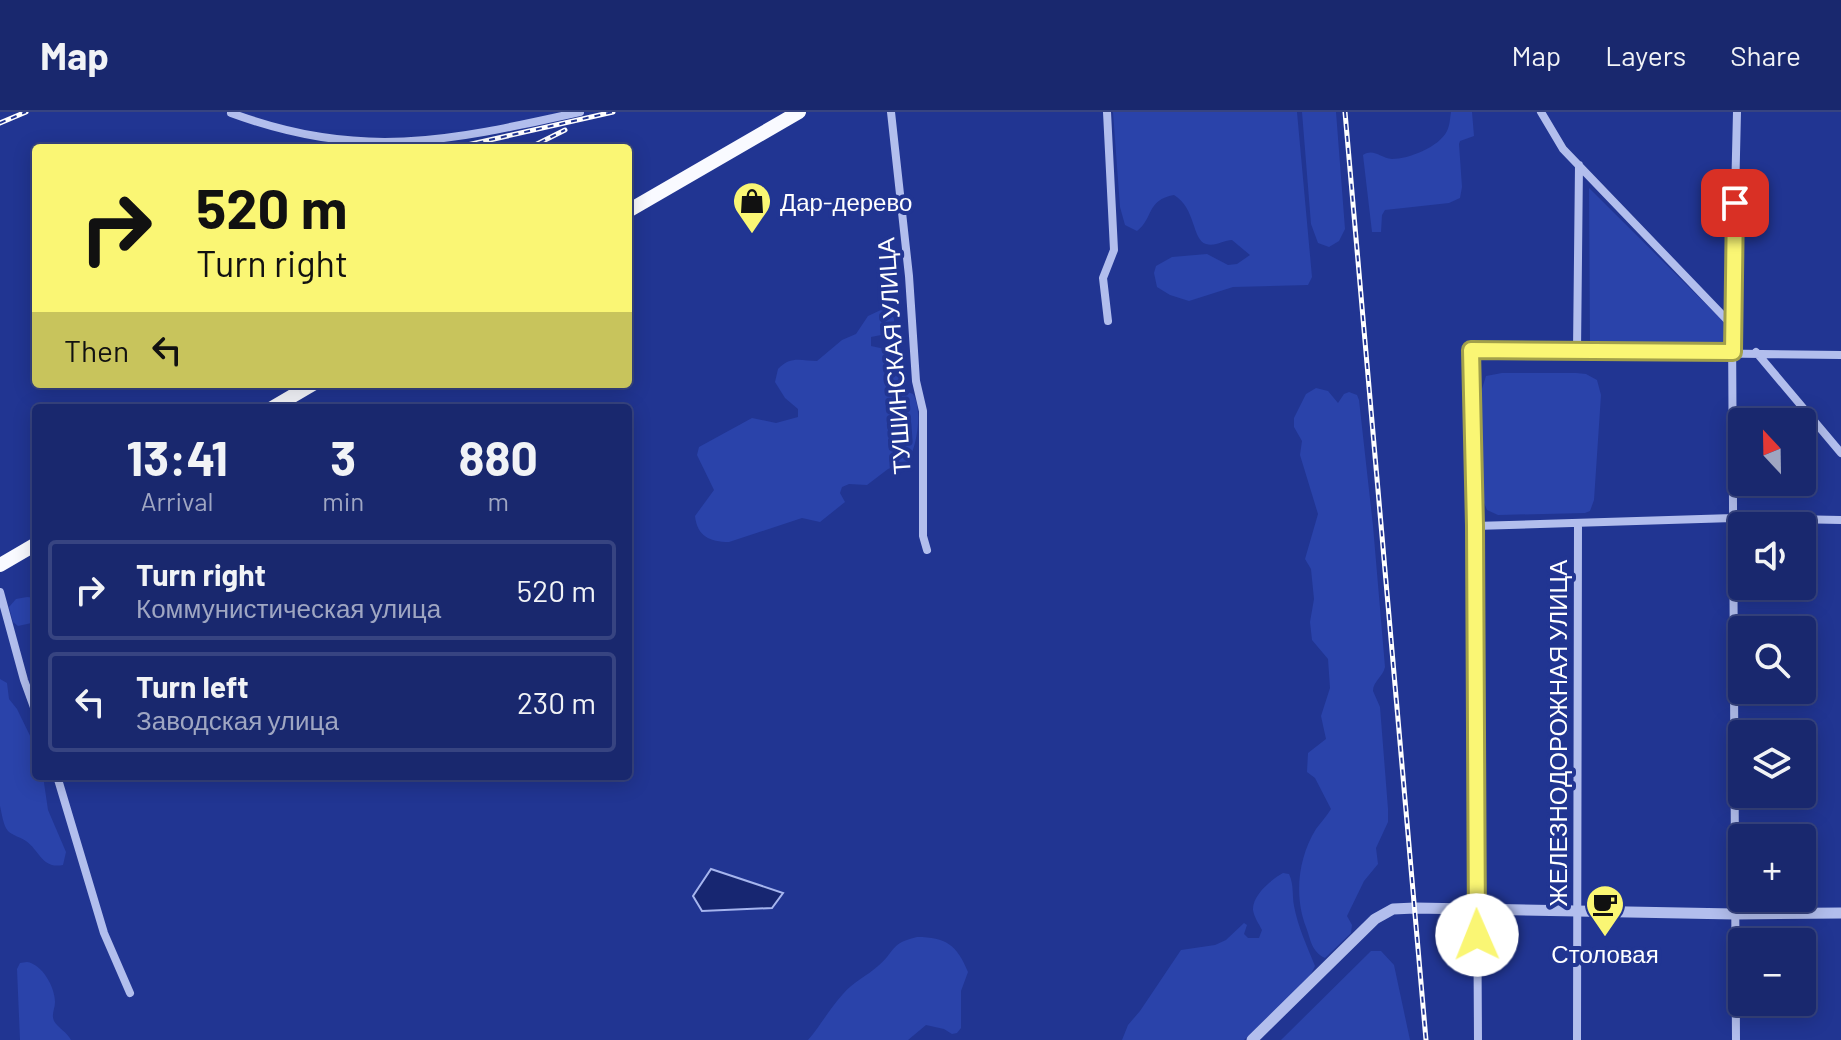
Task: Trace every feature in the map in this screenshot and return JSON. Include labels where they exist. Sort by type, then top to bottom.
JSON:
[{"type":"main road","points":[[632,201],[785,112]]},
{"type":"main road","points":[[632,209],[799,112]]},
{"type":"main road","points":[[279,404],[306,388]]},
{"type":"main road","points":[[294,404],[321,388]]},
{"type":"main road","points":[[0,565],[32,546]]},
{"type":"main road","points":[[0,574],[32,555]]},
{"type":"street","points":[[231,113],[274,129],[315,137],[391,144],[474,135],[580,112]]},
{"type":"street","name":"ТУШИНСКАЯ УЛИЦА","points":[[891,112],[917,385],[923,411],[923,536],[927,550]]},
{"type":"street","points":[[1107,112],[1114,250],[1103,278],[1108,321]]},
{"type":"street","points":[[1541,112],[1563,149],[1732,325]]},
{"type":"street","points":[[1733,512],[1732,325],[1737,112]]},
{"type":"street","points":[[1577,351],[1579,165]]},
{"type":"street","points":[[1478,1040],[1471,350],[1841,355]]},
{"type":"street","points":[[1756,352],[1841,453]]},
{"type":"street","points":[[1475,526],[1728,518]]},
{"type":"street","points":[[1816,520],[1841,520]]},
{"type":"street","name":"ЖЕЛЕЗНОДОРОЖНАЯ УЛИЦА","points":[[1577,1040],[1578,523]]},
{"type":"street","points":[[0,592],[32,702]]},
{"type":"street","points":[[1733,600],[1736,1040]]},
{"type":"street","points":[[58,780],[104,933],[130,993]]},
{"type":"street","points":[[1252,1040],[1381,915],[1400,908],[1841,913]]},
{"type":"shaded area","points":[[1113,112],[1297,112],[1312,277],[1308,285],[1233,287],[1189,301],[1157,287],[1156,266],[1172,257],[1207,254],[1228,265],[1237,264],[1250,255],[1232,240],[1213,245],[1202,241],[1186,208],[1174,195],[1154,205],[1137,231],[1125,225],[1120,207]]},
{"type":"shaded area","points":[[1302,112],[1336,112],[1345,229],[1339,241],[1329,247],[1318,243],[1311,224]]},
{"type":"shaded area","points":[[1451,112],[1472,112],[1474,136],[1459,144],[1460,198],[1449,203],[1385,210],[1381,232],[1372,232],[1363,155],[1374,153],[1392,159],[1423,151],[1443,137]]},
{"type":"shaded area","points":[[1589,188],[1728,326],[1727,347],[1590,346]]},
{"type":"shaded area","points":[[890,308],[894,312],[894,328],[886,334],[871,337],[871,346],[894,351],[898,357],[903,388],[913,394],[918,409],[916,437],[908,462],[888,469],[867,485],[849,484],[842,487],[840,493],[845,502],[820,522],[802,518],[729,542],[716,541],[702,533],[695,516],[714,490],[697,455],[699,447],[752,418],[776,423],[798,417],[798,409],[785,398],[775,382],[778,369],[792,360],[817,361],[842,340],[856,334],[868,316]]},
{"type":"shaded area","points":[[1502,373],[1576,373],[1597,380],[1601,395],[1594,500],[1590,511],[1498,515],[1487,510],[1482,498],[1481,392],[1486,376]]},
{"type":"shaded area","points":[[1316,388],[1328,391],[1338,403],[1349,392],[1357,395],[1359,400],[1385,667],[1373,691],[1380,707],[1388,809],[1388,822],[1376,848],[1378,864],[1364,881],[1347,916],[1352,925],[1351,933],[1325,958],[1314,949],[1302,915],[1299,890],[1305,852],[1316,829],[1331,809],[1315,778],[1307,772],[1308,753],[1326,739],[1321,716],[1330,688],[1328,659],[1312,640],[1310,622],[1314,599],[1311,569],[1305,559],[1318,514],[1300,455],[1302,441],[1294,427],[1294,418],[1306,394]]},
{"type":"shaded area","points":[[32,598],[32,623],[18,626],[13,622],[9,607],[16,599]]},
{"type":"shaded area","points":[[0,679],[7,683],[9,699],[32,740],[32,780],[44,780],[48,810],[66,852],[63,865],[46,862],[31,845],[8,831],[0,806]]},
{"type":"shaded area","points":[[711,869],[783,893],[772,908],[702,911],[693,896]]},
{"type":"shaded area","points":[[1283,873],[1291,878],[1296,914],[1315,966],[1309,978],[1244,1040],[1122,1040],[1128,1025],[1181,950],[1215,945],[1226,940],[1244,923],[1247,925],[1244,934],[1248,938],[1259,938],[1262,930],[1254,915],[1254,904],[1264,888]]},
{"type":"shaded area","points":[[917,937],[949,944],[968,972],[961,991],[961,1028],[957,1033],[926,1025],[908,1040],[808,1040],[847,990],[878,966],[897,945]]},
{"type":"shaded area","points":[[1371,951],[1381,951],[1394,965],[1410,1040],[1281,1040]]},
{"type":"shaded area","points":[[27,962],[38,967],[47,977],[54,996],[54,1021],[71,1040],[20,1040],[17,969],[20,963]]},
{"type":"railway","points":[[0,123],[26,112]]},
{"type":"railway","points":[[472,144],[613,112]]},
{"type":"railway","points":[[1345,112],[1426,1040]]},
{"type":"railway","points":[[537,144],[565,130]]},
{"type":"place","name":"Дар-дерево","points":[[752,235]]},
{"type":"place","name":"Столовая","points":[[1605,938]]},
{"type":"route","points":[[1477,935],[1471,350],[1733,352],[1735,203]]}]
